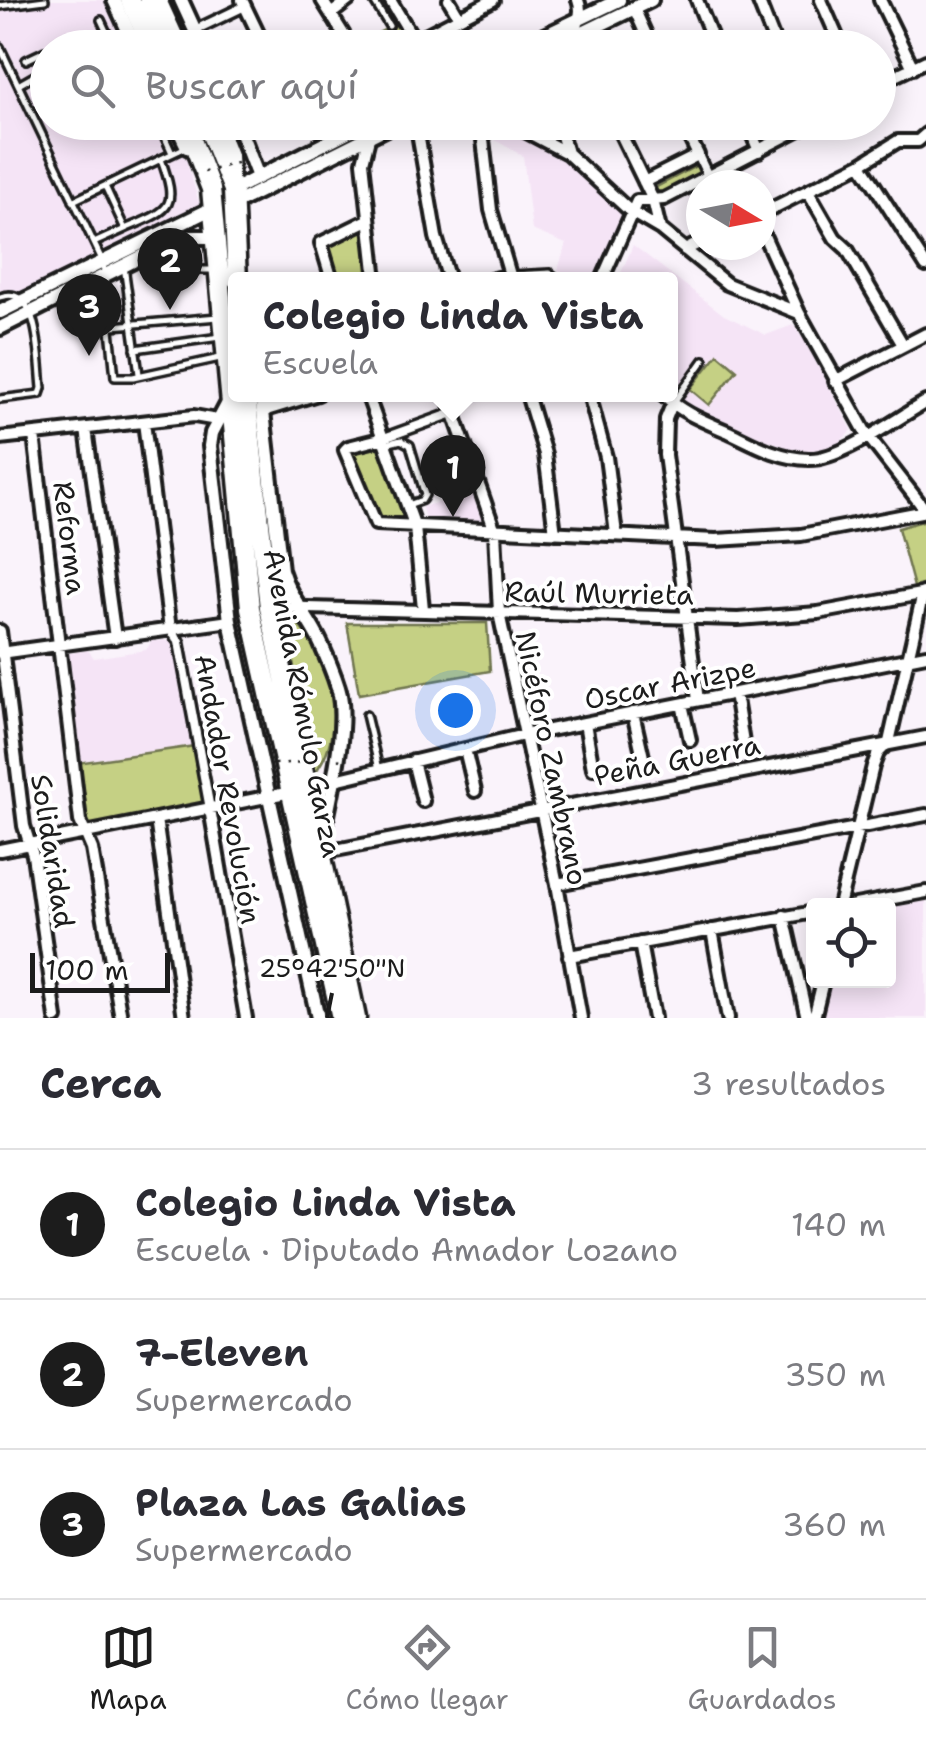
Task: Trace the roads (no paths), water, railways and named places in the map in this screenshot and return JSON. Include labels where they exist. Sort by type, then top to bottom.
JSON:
[{"type":"main road","points":[[130,0],[145,30]]},
{"type":"main road","points":[[149,0],[151,30]]},
{"type":"main road","name":"Avenida Rómulo Garza","points":[[190,140],[213,208],[228,369]]},
{"type":"main road","points":[[213,140],[233,193],[237,270]]},
{"type":"main road","name":"Avenida Rómulo Garza","points":[[238,402],[250,608],[298,789],[320,853],[356,1018]]},
{"type":"main road","name":"Avenida Rómulo Garza","points":[[239,402],[298,789],[341,1018]]},
{"type":"main road","points":[[321,1018],[336,994]]},
{"type":"street","points":[[114,0],[139,30]]},
{"type":"street","points":[[155,30],[160,0]]},
{"type":"street","points":[[181,0],[196,30],[243,3],[256,30]]},
{"type":"street","points":[[322,0],[341,30]]},
{"type":"street","points":[[331,14],[349,0]]},
{"type":"street","points":[[390,0],[409,30]]},
{"type":"street","points":[[449,0],[459,17]]},
{"type":"street","points":[[439,30],[493,0]]},
{"type":"street","points":[[578,0],[578,30]]},
{"type":"street","points":[[556,30],[578,19],[652,0]]},
{"type":"street","points":[[697,0],[709,30]]},
{"type":"street","points":[[758,0],[770,30]]},
{"type":"street","points":[[821,0],[834,30]]},
{"type":"street","points":[[880,0],[895,30]]},
{"type":"street","points":[[592,30],[623,6]]},
{"type":"street","points":[[623,6],[640,30]]},
{"type":"street","points":[[896,33],[913,68]]},
{"type":"street","points":[[896,76],[926,61]]},
{"type":"street","points":[[776,207],[898,141],[922,137],[926,153]]},
{"type":"street","name":"Avenida Rómulo Garza","points":[[183,140],[194,160]]},
{"type":"street","points":[[225,140],[230,155],[233,193]]},
{"type":"street","points":[[244,140],[258,177]]},
{"type":"street","points":[[233,193],[258,177],[339,140]]},
{"type":"street","points":[[233,193],[341,140]]},
{"type":"street","points":[[366,140],[363,152],[375,272]]},
{"type":"street","points":[[419,140],[436,238],[447,272]]},
{"type":"street","points":[[484,140],[491,210],[509,272]]},
{"type":"street","points":[[542,140],[567,153],[631,212],[660,228],[727,284],[798,313]]},
{"type":"street","points":[[563,140],[567,153]]},
{"type":"street","points":[[624,140],[654,200],[660,228]]},
{"type":"street","points":[[691,140],[705,170]]},
{"type":"street","points":[[754,140],[759,151]]},
{"type":"street","points":[[716,170],[779,140]]},
{"type":"street","points":[[644,182],[698,155]]},
{"type":"street","points":[[861,164],[926,266]]},
{"type":"street","points":[[605,272],[637,201],[664,198],[686,186]]},
{"type":"street","points":[[808,191],[903,344]]},
{"type":"street","points":[[0,328],[27,306],[168,236],[213,208]]},
{"type":"street","points":[[330,272],[321,243],[368,220]]},
{"type":"street","points":[[168,236],[217,238]]},
{"type":"street","points":[[454,413],[385,441],[348,446],[345,452],[373,522],[677,539],[801,535],[926,511],[867,435],[798,313],[774,260]]},
{"type":"street","points":[[0,312],[27,306]]},
{"type":"street","points":[[836,381],[926,334]]},
{"type":"street","points":[[234,402],[217,420],[210,438],[230,621],[321,1018]]},
{"type":"street","name":"Avenida Rómulo Garza","points":[[262,402],[281,570],[290,596],[316,631],[340,698],[340,726],[320,853]]},
{"type":"street","points":[[263,411],[292,402]]},
{"type":"street","points":[[370,402],[415,527],[423,610]]},
{"type":"street","name":"Nicéforo Zambrano","points":[[449,402],[495,531],[498,614],[557,884],[581,1018]]},
{"type":"street","points":[[529,402],[546,454],[555,533]]},
{"type":"street","points":[[590,402],[604,447],[616,534]]},
{"type":"street","points":[[698,700],[664,441],[672,404],[790,457],[821,458],[926,402]]},
{"type":"street","points":[[0,438],[194,416],[217,420]]},
{"type":"street","points":[[144,422],[170,629]]},
{"type":"street","points":[[86,429],[116,638]]},
{"type":"street","name":"Reforma","points":[[34,435],[80,821],[85,833]]},
{"type":"street","points":[[842,898],[876,758],[888,742],[924,593]]},
{"type":"street","name":"Raúl Murrieta","points":[[269,607],[738,619],[818,613],[924,593]]},
{"type":"street","points":[[1,653],[230,621]]},
{"type":"street","name":"Andador Revolución","points":[[170,629],[179,642],[246,1018]]},
{"type":"street","name":"Solidaridad","points":[[0,631],[24,826],[56,1018]]},
{"type":"street","name":"Oscar Arizpe","points":[[0,850],[270,796],[524,735],[926,655]]},
{"type":"street","points":[[736,693],[743,742]]},
{"type":"street","points":[[682,704],[690,740]]},
{"type":"street","points":[[633,714],[643,757]]},
{"type":"street","points":[[585,723],[593,768]]},
{"type":"street","name":"Peña Guerra","points":[[320,853],[888,742],[926,738]]},
{"type":"street","points":[[465,749],[474,791]]},
{"type":"street","points":[[413,761],[423,801]]},
{"type":"street","points":[[557,884],[926,815]]},
{"type":"street","points":[[156,819],[184,1018]]},
{"type":"street","points":[[85,833],[92,848],[121,1018]]},
{"type":"street","points":[[893,898],[926,892]]},
{"type":"street","points":[[569,956],[806,913]]},
{"type":"street","points":[[784,916],[810,1018]]},
{"type":"street","points":[[712,930],[728,1018]]},
{"type":"street","points":[[640,943],[654,1018]]},
{"type":"street","points":[[810,1018],[819,988]]},
{"type":"lane","points":[[0,6],[45,0]]},
{"type":"lane","points":[[374,0],[389,26]]},
{"type":"lane","points":[[101,20],[106,30]]},
{"type":"lane","points":[[0,46],[30,109]]},
{"type":"lane","points":[[26,60],[30,58]]},
{"type":"lane","points":[[18,84],[30,78]]},
{"type":"lane","points":[[45,140],[105,268],[115,377],[140,376],[224,358]]},
{"type":"lane","points":[[166,140],[172,152],[194,160]]},
{"type":"lane","points":[[74,201],[172,152]]},
{"type":"lane","points":[[94,243],[148,219],[170,203],[172,189],[161,159]]},
{"type":"lane","points":[[105,186],[125,229]]},
{"type":"lane","points":[[168,236],[184,262]]},
{"type":"lane","points":[[122,259],[140,376]]},
{"type":"lane","points":[[196,270],[218,270]]},
{"type":"lane","points":[[0,297],[11,293],[27,306],[41,392],[0,398]]},
{"type":"lane","points":[[112,326],[221,317]]},
{"type":"lane","points":[[135,348],[223,337]]},
{"type":"lane","points":[[678,396],[704,360]]},
{"type":"lane","points":[[385,441],[401,440],[410,445],[425,495],[408,505]]},
{"type":"lane","points":[[366,715],[379,769]]},
{"type":"place","name":"7-Eleven","points":[[170,310]]},
{"type":"place","name":"Plaza Las Galias","points":[[89,356]]},
{"type":"place","name":"Colegio Linda Vista","points":[[453,517]]}]
